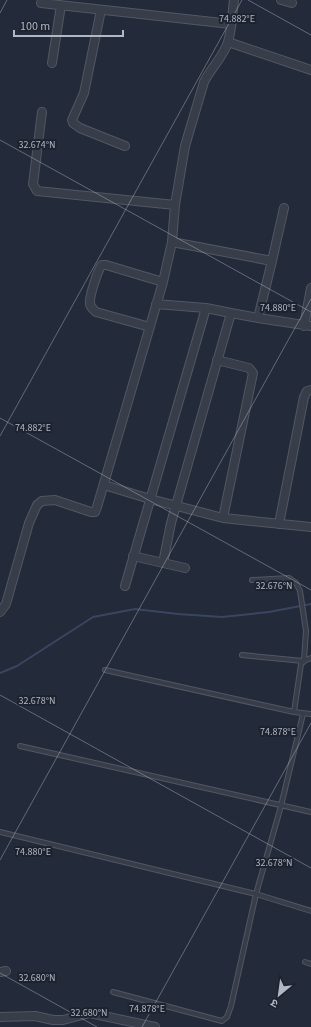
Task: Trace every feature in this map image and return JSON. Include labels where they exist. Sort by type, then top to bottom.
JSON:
[{"type":"street","points":[[0,612],[6,604],[29,523],[37,505],[42,501],[54,500],[95,512],[163,282],[172,242],[175,205],[185,146],[204,82],[208,73],[225,49],[228,42],[234,0]]},
{"type":"street","points":[[281,0],[292,3]]},
{"type":"street","points":[[41,3],[231,24]]},
{"type":"street","points":[[52,63],[61,5]]},
{"type":"street","points":[[101,10],[84,93],[72,120],[73,123],[80,128],[125,146]]},
{"type":"street","points":[[228,42],[311,70]]},
{"type":"street","points":[[42,112],[33,184],[37,191],[175,205]]},
{"type":"street","points":[[258,318],[284,208]]},
{"type":"street","points":[[172,242],[272,261]]},
{"type":"street","points":[[150,327],[96,312],[90,306],[97,273],[102,265],[106,265],[163,282]]},
{"type":"street","points":[[156,304],[206,308],[308,326],[311,288]]},
{"type":"street","points":[[125,586],[206,308]]},
{"type":"street","points":[[163,563],[170,523],[231,313]]},
{"type":"street","points":[[217,360],[249,368],[253,373],[223,518]]},
{"type":"street","points":[[279,524],[304,397],[307,391],[311,390]]},
{"type":"street","points":[[104,485],[223,518],[311,527]]},
{"type":"street","points":[[133,556],[185,568]]},
{"type":"street","points":[[0,1017],[35,1016],[53,1020],[62,1020],[90,1013],[155,1027]]},
{"type":"lane","points":[[252,580],[289,578],[296,582],[300,591],[306,631],[304,661],[299,671],[294,712]]},
{"type":"lane","points":[[242,655],[304,661],[311,658]]},
{"type":"lane","points":[[105,670],[294,712],[311,714]]},
{"type":"lane","points":[[113,992],[222,1021],[225,1020],[231,1006],[256,894],[281,806],[304,714]]},
{"type":"lane","points":[[20,746],[311,812]]},
{"type":"lane","points":[[0,832],[256,894],[311,911]]},
{"type":"lane","points":[[305,962],[311,964]]},
{"type":"waterway","points":[[0,673],[17,666],[93,617],[135,609],[222,617],[269,612],[311,604]]}]
